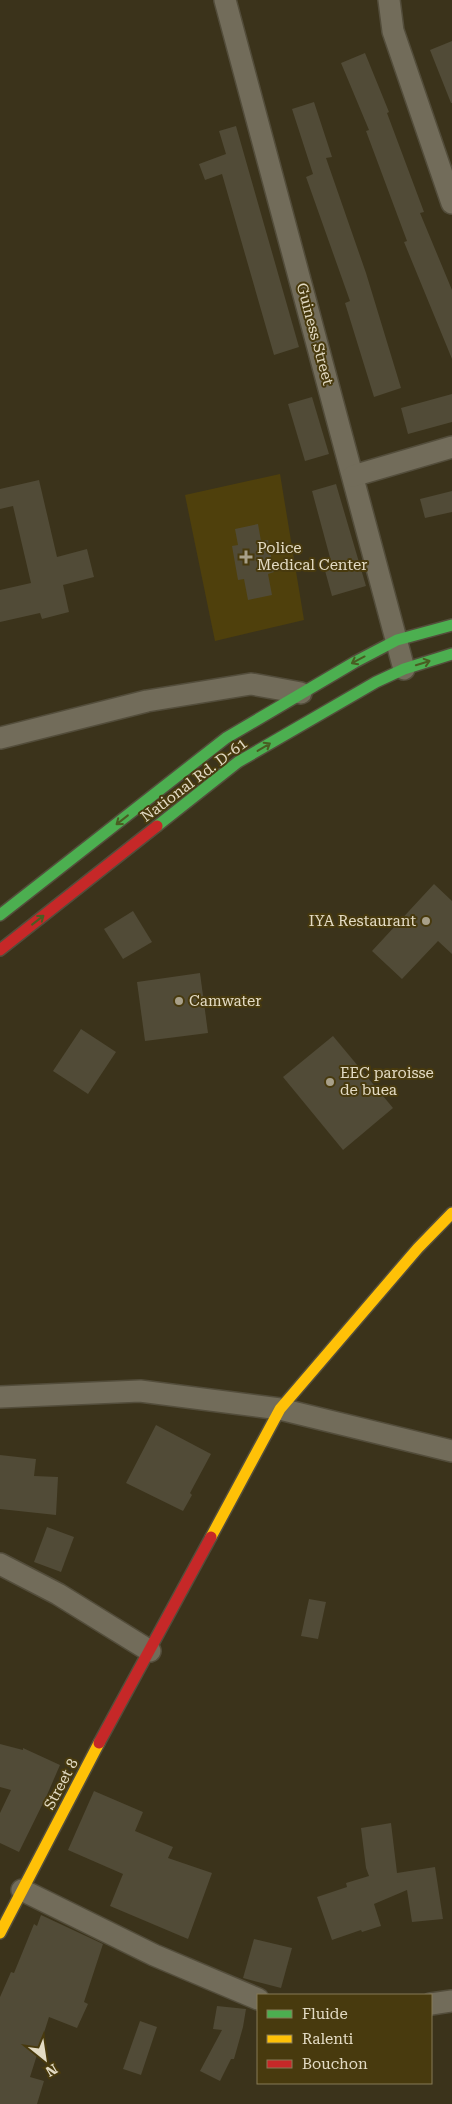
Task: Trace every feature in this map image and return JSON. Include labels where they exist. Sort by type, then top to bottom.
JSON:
[{"type":"main road","name":"National Rd. D-61","points":[[0,915],[226,738],[355,662],[398,640],[452,625]]},
{"type":"main road","name":"National Rd. D-61","points":[[0,950],[238,762],[376,682],[404,669],[452,654]]},
{"type":"main road","name":"Street 8","points":[[0,1933],[280,1409],[418,1248],[452,1213]]},
{"type":"street","name":"Guiness Street","points":[[225,0],[398,640],[404,669]]},
{"type":"street","points":[[389,0],[393,31],[452,203]]},
{"type":"street","points":[[353,476],[452,446]]},
{"type":"street","points":[[0,738],[147,701],[251,684],[301,693]]},
{"type":"street","points":[[0,1397],[140,1391],[280,1409],[452,1451]]},
{"type":"street","points":[[0,1564],[58,1594],[150,1651]]},
{"type":"street","points":[[22,1890],[154,1955],[257,1999]]},
{"type":"street","points":[[432,2004],[452,2001]]},
{"type":"shaded area","name":"Police Medical Center","points":[[280,474],[304,620],[215,641],[185,495]]},
{"type":"building","points":[[452,41],[452,103],[451,103],[430,50]]},
{"type":"building","points":[[365,53],[389,112],[387,113],[424,212],[420,213],[452,290],[452,359],[404,242],[407,241],[366,131],[369,130],[341,63]]},
{"type":"building","points":[[314,102],[332,157],[326,158],[366,273],[401,388],[374,397],[345,303],[350,301],[306,177],[313,174],[292,109]]},
{"type":"building","points":[[236,126],[299,347],[274,355],[222,174],[205,180],[199,164],[226,154],[219,131]]},
{"type":"building","points":[[452,394],[452,422],[408,434],[401,408]]},
{"type":"building","points":[[312,397],[329,454],[305,461],[288,404]]},
{"type":"building","points":[[39,480],[57,557],[87,549],[94,577],[63,585],[69,612],[42,619],[40,613],[0,622],[0,590],[31,583],[13,506],[0,509],[0,489]]},
{"type":"building","points":[[336,484],[366,586],[332,596],[324,567],[332,565],[312,491]]},
{"type":"building","points":[[452,491],[452,512],[425,518],[420,499]]},
{"type":"building","points":[[258,524],[261,541],[268,540],[274,572],[268,574],[272,595],[248,600],[244,579],[238,580],[232,546],[238,545],[235,529]]},
{"type":"building","name":"IYA Restaurant","points":[[434,884],[452,901],[452,954],[438,941],[402,979],[372,951]]},
{"type":"building","points":[[133,911],[152,942],[123,959],[104,929]]},
{"type":"building","points":[[200,973],[208,1033],[145,1041],[137,982]]},
{"type":"building","points":[[81,1029],[116,1052],[88,1094],[53,1071]]},
{"type":"building","points":[[333,1036],[393,1108],[343,1150],[283,1077]]},
{"type":"building","points":[[156,1425],[211,1454],[190,1493],[192,1495],[183,1511],[126,1483]]},
{"type":"building","points":[[0,1455],[36,1459],[34,1476],[58,1477],[56,1515],[0,1509]]},
{"type":"building","points":[[47,1527],[74,1537],[61,1572],[34,1562]]},
{"type":"building","points":[[309,1599],[326,1602],[318,1639],[301,1636]]},
{"type":"building","points":[[0,1744],[23,1750],[23,1748],[60,1765],[19,1852],[0,1843],[0,1813],[11,1790],[0,1787]]},
{"type":"building","points":[[94,1791],[143,1812],[135,1831],[173,1847],[168,1858],[212,1873],[188,1939],[110,1906],[123,1874],[68,1850]]},
{"type":"building","points":[[391,1823],[397,1873],[435,1867],[443,1919],[412,1922],[407,1890],[374,1904],[381,1926],[362,1932],[361,1930],[332,1940],[317,1897],[347,1887],[346,1883],[369,1876],[366,1868],[361,1828]]},
{"type":"building","points":[[41,1915],[103,1944],[84,2002],[88,2004],[77,2028],[49,2017],[30,2077],[44,2081],[37,2104],[0,2104],[0,1997],[11,1972],[14,1973],[34,1924],[37,1926]]},
{"type":"building","points":[[254,1939],[292,1948],[281,1988],[243,1978]]},
{"type":"building","points":[[217,2006],[246,2009],[234,2059],[231,2059],[220,2081],[200,2071],[222,2030],[213,2029]]},
{"type":"building","points":[[140,2021],[157,2027],[141,2075],[123,2069]]},
{"type":"traffic: fast","points":[[0,915],[226,738],[355,662],[397,640],[452,625]]},
{"type":"traffic: fast","points":[[157,826],[238,762],[376,682],[404,669],[452,654]]},
{"type":"traffic: slow","points":[[211,1537],[280,1409],[418,1248],[452,1213]]},
{"type":"traffic: slow","points":[[0,1933],[99,1743]]},
{"type":"traffic: jam","points":[[0,950],[157,826]]},
{"type":"traffic: jam","points":[[99,1743],[211,1537]]},
{"type":"place","name":"Police Medical Center","points":[[246,557]]},
{"type":"place","name":"IYA Restaurant","points":[[426,921]]},
{"type":"place","name":"Camwater","points":[[179,1001]]},
{"type":"place","name":"EEC paroisse de buea","points":[[330,1082]]}]
